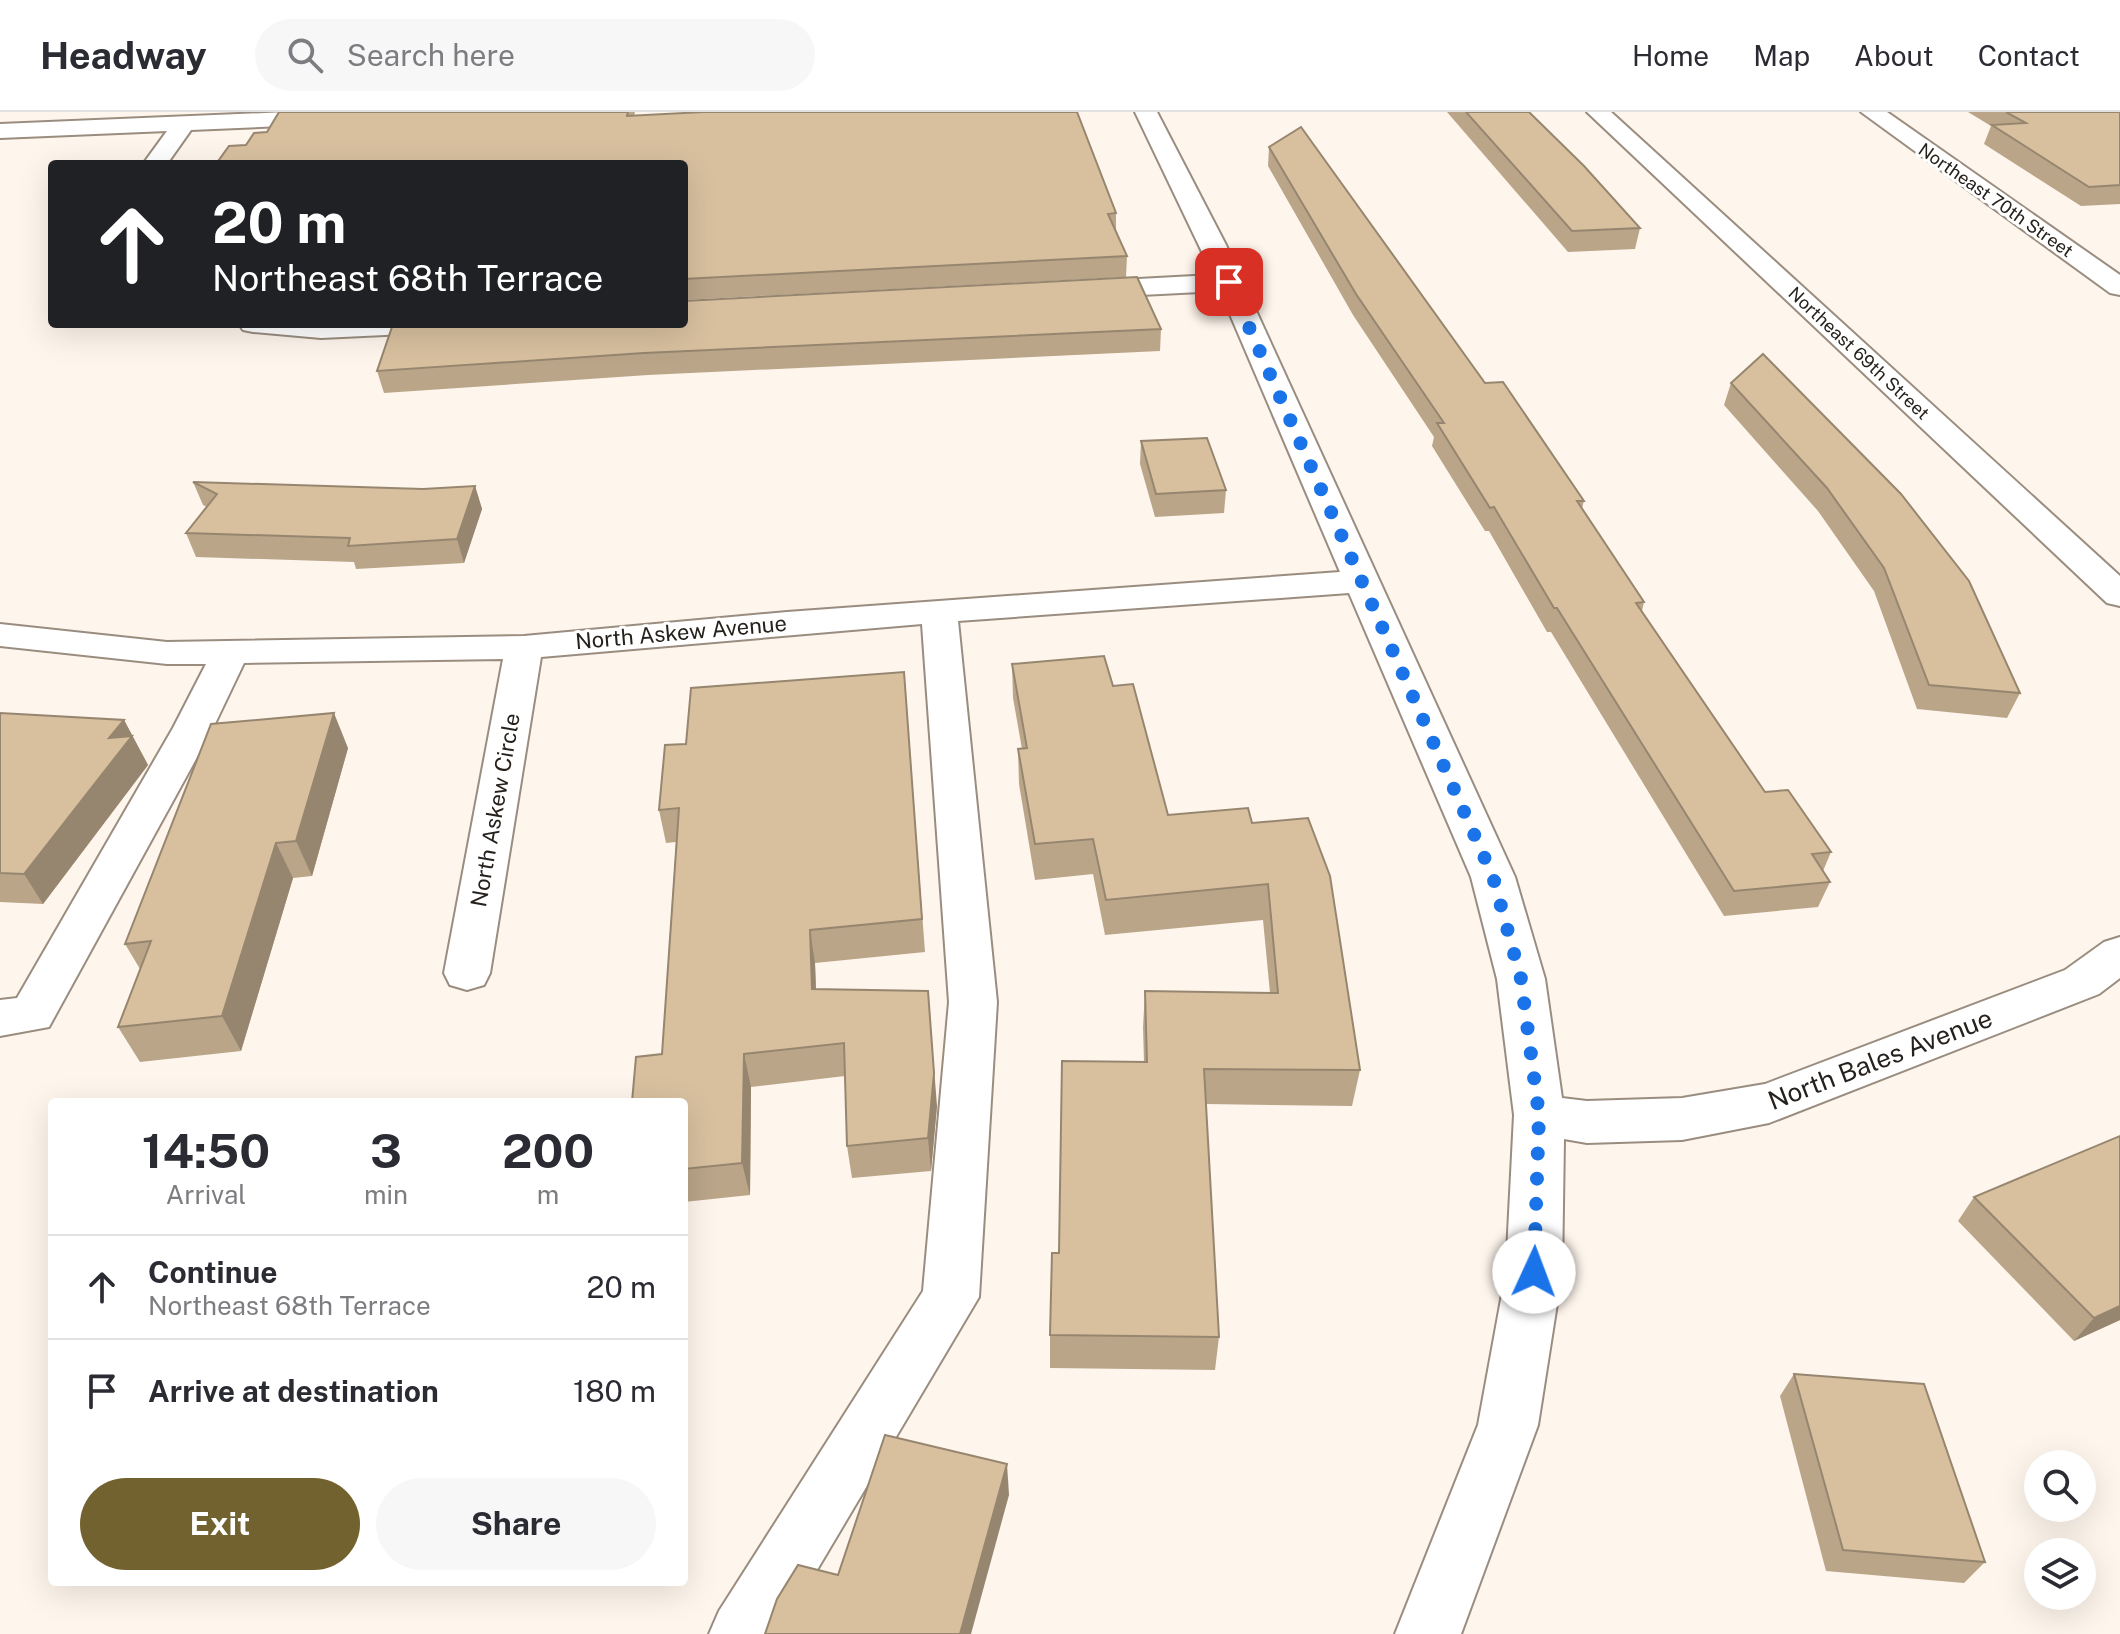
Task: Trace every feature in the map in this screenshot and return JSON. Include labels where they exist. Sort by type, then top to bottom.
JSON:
[{"type":"street","points":[[0,131],[443,112]]},
{"type":"street","points":[[1146,112],[1229,282],[1493,877],[1521,979],[1539,1115],[1534,1272],[1508,1425],[1428,1634]]},
{"type":"street","name":"Northeast 69th Street","points":[[1598,112],[2120,595]]},
{"type":"street","name":"Northeast 70th Street","points":[[1872,112],[2120,287]]},
{"type":"street","points":[[158,160],[185,122]]},
{"type":"street","points":[[1057,291],[1229,282]]},
{"type":"street","points":[[307,328],[347,328]]},
{"type":"street","name":"North Askew Avenue","points":[[0,635],[167,653],[524,647],[1363,581]]},
{"type":"street","points":[[742,1634],[951,1297],[973,1002],[939,612]]},
{"type":"street","name":"North Askew Circle","points":[[467,973],[524,647]]},
{"type":"street","points":[[0,1018],[32,1014],[193,728],[230,653]]},
{"type":"street","name":"North Bales Avenue","points":[[1539,1115],[1587,1122],[1682,1119],[1769,1103],[2082,982],[2120,954]]},
{"type":"building","points":[[279,112],[628,112],[627,116],[703,112],[1077,112],[1116,213],[1108,214],[1127,256],[688,279],[688,160],[219,160],[229,146],[246,145],[254,133],[267,132]]},
{"type":"building","points":[[1466,112],[1529,112],[1584,166],[1640,228],[1572,231]]},
{"type":"building","points":[[2006,112],[2120,112],[2120,185],[2089,187],[1992,125],[2026,123]]},
{"type":"building","points":[[1301,127],[1485,383],[1503,382],[1584,501],[1577,501],[1644,602],[1636,603],[1765,792],[1788,790],[1831,852],[1812,854],[1830,882],[1734,891],[1557,608],[1554,608],[1494,507],[1490,508],[1437,423],[1444,423],[1356,294],[1269,147]]},
{"type":"building","points":[[1137,277],[1161,329],[644,353],[377,371],[392,328],[688,328],[688,301]]},
{"type":"building","points":[[1763,354],[1901,494],[1969,581],[2020,693],[1929,685],[1884,568],[1827,488],[1731,383]]},
{"type":"building","points":[[1207,438],[1226,490],[1156,494],[1141,441]]},
{"type":"building","points":[[193,482],[423,489],[475,486],[457,539],[348,546],[350,538],[186,533],[217,494]]},
{"type":"building","points":[[1104,656],[1113,686],[1133,684],[1168,815],[1248,808],[1252,823],[1308,818],[1330,876],[1360,1070],[1204,1069],[1219,1337],[1050,1335],[1052,1253],[1059,1253],[1062,1061],[1147,1062],[1145,991],[1278,993],[1268,884],[1106,900],[1093,839],[1035,844],[1018,749],[1027,748],[1012,664]]},
{"type":"building","points":[[904,672],[922,919],[810,930],[812,989],[928,991],[934,1073],[928,1138],[847,1146],[844,1043],[744,1054],[742,1163],[688,1169],[688,1098],[632,1098],[636,1057],[662,1054],[679,808],[659,810],[665,745],[686,744],[691,688]]},
{"type":"building","points":[[0,713],[124,720],[109,738],[132,736],[24,874],[0,873]]},
{"type":"building","points":[[334,713],[296,841],[276,843],[222,1016],[118,1027],[151,941],[125,944],[211,724]]},
{"type":"building","points":[[2120,1136],[2120,1306],[2094,1318],[1974,1197]]},
{"type":"building","points":[[1794,1374],[1924,1384],[1985,1562],[1843,1550]]},
{"type":"building","points":[[885,1435],[1007,1464],[960,1634],[765,1634],[777,1599],[798,1565],[838,1575]]},
{"type":"route","points":[[1229,282],[1493,877],[1521,979],[1539,1115],[1534,1272]]}]
